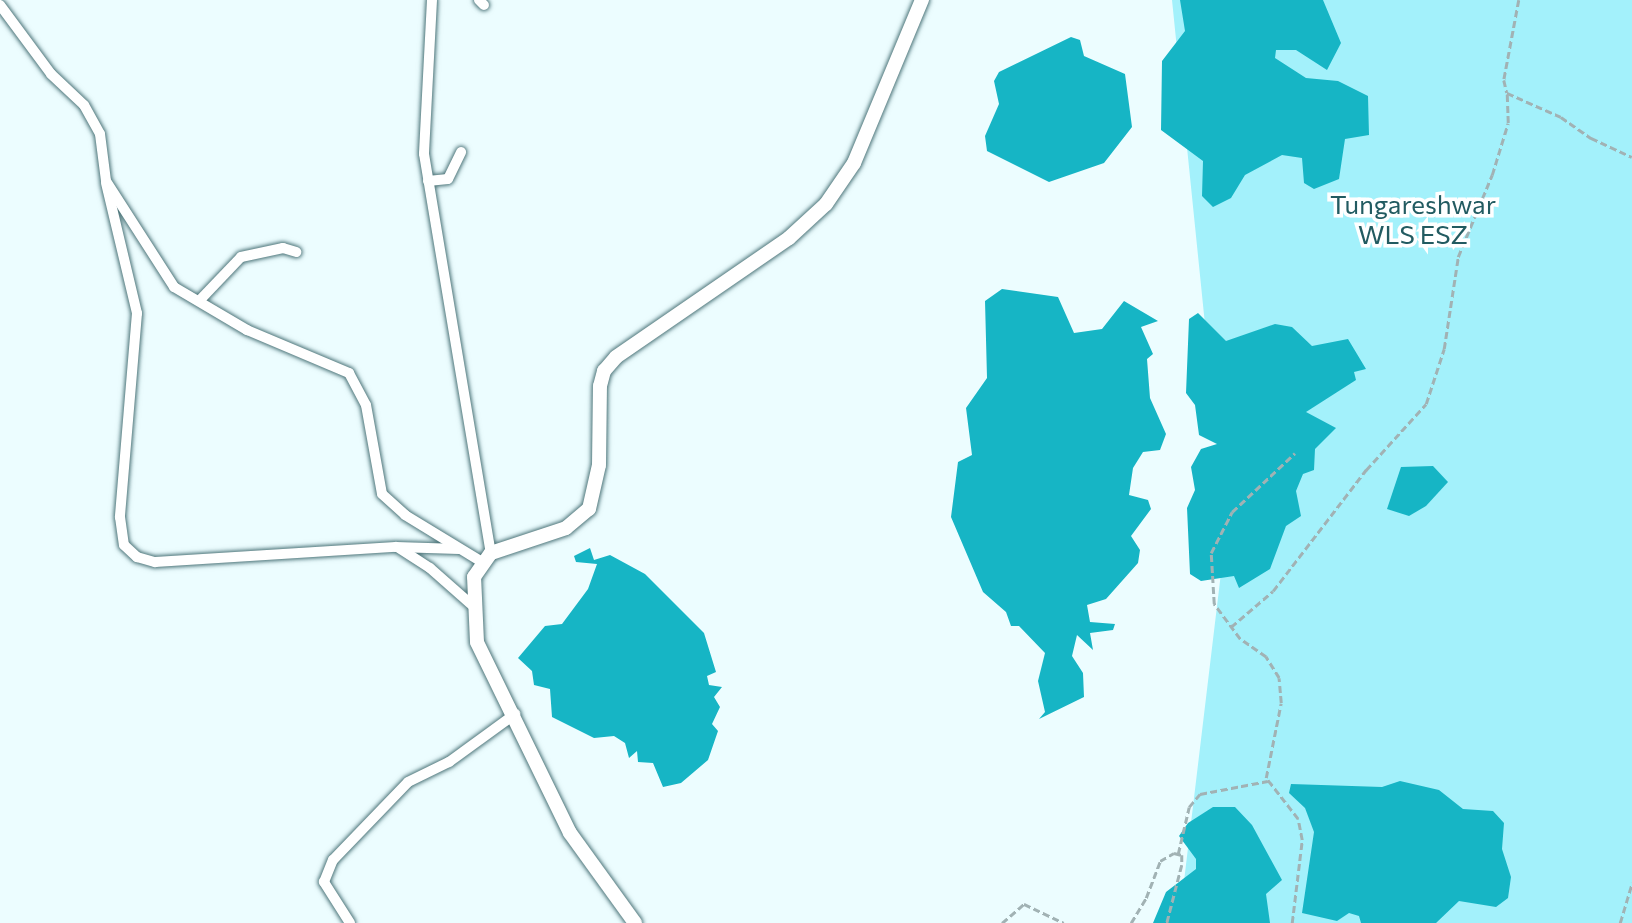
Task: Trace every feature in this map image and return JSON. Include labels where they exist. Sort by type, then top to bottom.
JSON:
[{"type":"street","points":[[432,0],[424,154],[486,558]]},
{"type":"street","points":[[635,923],[570,833],[477,642],[473,606],[474,577],[486,558],[566,528],[589,509],[599,465],[604,371],[646,335],[789,238],[826,204],[854,163],[922,0]]},
{"type":"street","points":[[0,5],[51,74],[83,105],[100,134],[108,207],[137,313],[120,517],[124,545],[137,557],[155,562],[396,547],[462,549]]},
{"type":"street","points":[[428,181],[448,178],[460,152]]},
{"type":"street","points":[[106,181],[174,287],[247,330],[349,373],[366,405],[382,494],[405,515],[462,549],[486,558]]},
{"type":"street","points":[[199,301],[241,257],[283,248],[296,252]]},
{"type":"street","points":[[396,547],[430,568],[473,606]]},
{"type":"street","points":[[350,923],[324,882],[332,860],[408,782],[458,757],[514,714]]},
{"type":"path","points":[[1231,627],[1273,591],[1366,470],[1426,404],[1444,348],[1458,257],[1508,123],[1504,80],[1518,0]]},
{"type":"path","points":[[1507,93],[1561,117],[1591,138],[1632,157]]},
{"type":"path","points":[[1292,923],[1302,840],[1298,819],[1268,780],[1281,703],[1279,678],[1266,657],[1231,627],[1214,604],[1211,553],[1232,512],[1294,453]]},
{"type":"path","points":[[1178,854],[1189,807],[1200,794],[1268,780]]},
{"type":"path","points":[[1130,923],[1146,898],[1160,861],[1178,854]]},
{"type":"path","points":[[1167,923],[1180,881],[1182,856],[1178,854]]},
{"type":"path","points":[[1620,923],[1632,883]]},
{"type":"path","points":[[1002,923],[1024,904],[1064,923]]},
{"type":"green space","name":"Tungareshwar WLS ESZ","points":[[1172,0],[1632,0],[1632,923],[1179,923],[1226,531]]},
{"type":"shaded area","points":[[1180,0],[1323,0],[1341,43],[1327,70],[1296,50],[1276,50],[1275,58],[1306,78],[1338,81],[1368,96],[1369,135],[1345,139],[1339,179],[1314,189],[1304,183],[1302,158],[1282,155],[1245,175],[1231,198],[1213,207],[1202,196],[1203,161],[1161,130],[1162,61],[1185,31]]},
{"type":"shaded area","points":[[1071,37],[1080,40],[1084,56],[1125,74],[1132,127],[1104,163],[1049,182],[987,151],[985,136],[999,104],[994,81],[999,72]]},
{"type":"shaded area","points":[[1002,289],[1058,297],[1074,333],[1102,329],[1124,301],[1158,321],[1141,327],[1153,354],[1147,359],[1150,398],[1166,434],[1160,450],[1143,452],[1133,468],[1129,495],[1148,500],[1151,509],[1131,536],[1140,550],[1138,563],[1106,599],[1087,605],[1090,622],[1115,624],[1113,630],[1090,633],[1093,650],[1077,635],[1072,656],[1083,673],[1084,697],[1039,719],[1045,712],[1038,681],[1045,653],[1019,626],[1011,626],[1006,612],[983,592],[951,517],[958,462],[972,455],[966,408],[987,378],[985,301]]},
{"type":"shaded area","points":[[1198,313],[1226,341],[1275,324],[1292,327],[1312,346],[1348,339],[1366,369],[1354,372],[1356,380],[1306,412],[1336,428],[1315,449],[1314,470],[1303,474],[1296,491],[1301,516],[1286,526],[1270,569],[1239,588],[1234,576],[1201,581],[1190,574],[1187,508],[1195,490],[1191,467],[1201,449],[1217,444],[1199,435],[1195,405],[1186,393],[1189,319]]},
{"type":"shaded area","points":[[1433,466],[1448,482],[1426,506],[1409,516],[1387,509],[1401,467]]},
{"type":"shaded area","points":[[590,548],[594,560],[610,555],[645,574],[704,633],[716,672],[707,676],[709,685],[722,687],[714,697],[720,707],[712,724],[718,731],[708,760],[681,783],[663,787],[653,763],[638,762],[637,751],[629,758],[625,743],[614,736],[594,738],[552,717],[550,689],[534,685],[532,671],[518,658],[545,626],[562,624],[588,589],[597,564],[576,562],[574,556]]},
{"type":"shaded area","points":[[1400,781],[1439,790],[1463,809],[1493,811],[1504,823],[1502,849],[1511,877],[1508,898],[1496,907],[1459,901],[1436,923],[1361,923],[1359,916],[1349,913],[1337,921],[1302,913],[1314,832],[1305,808],[1289,793],[1291,784],[1382,787]]},
{"type":"shaded area","points":[[1213,807],[1235,807],[1252,825],[1282,880],[1266,894],[1270,923],[1153,923],[1166,892],[1196,869],[1196,859],[1179,836],[1188,823]]}]
